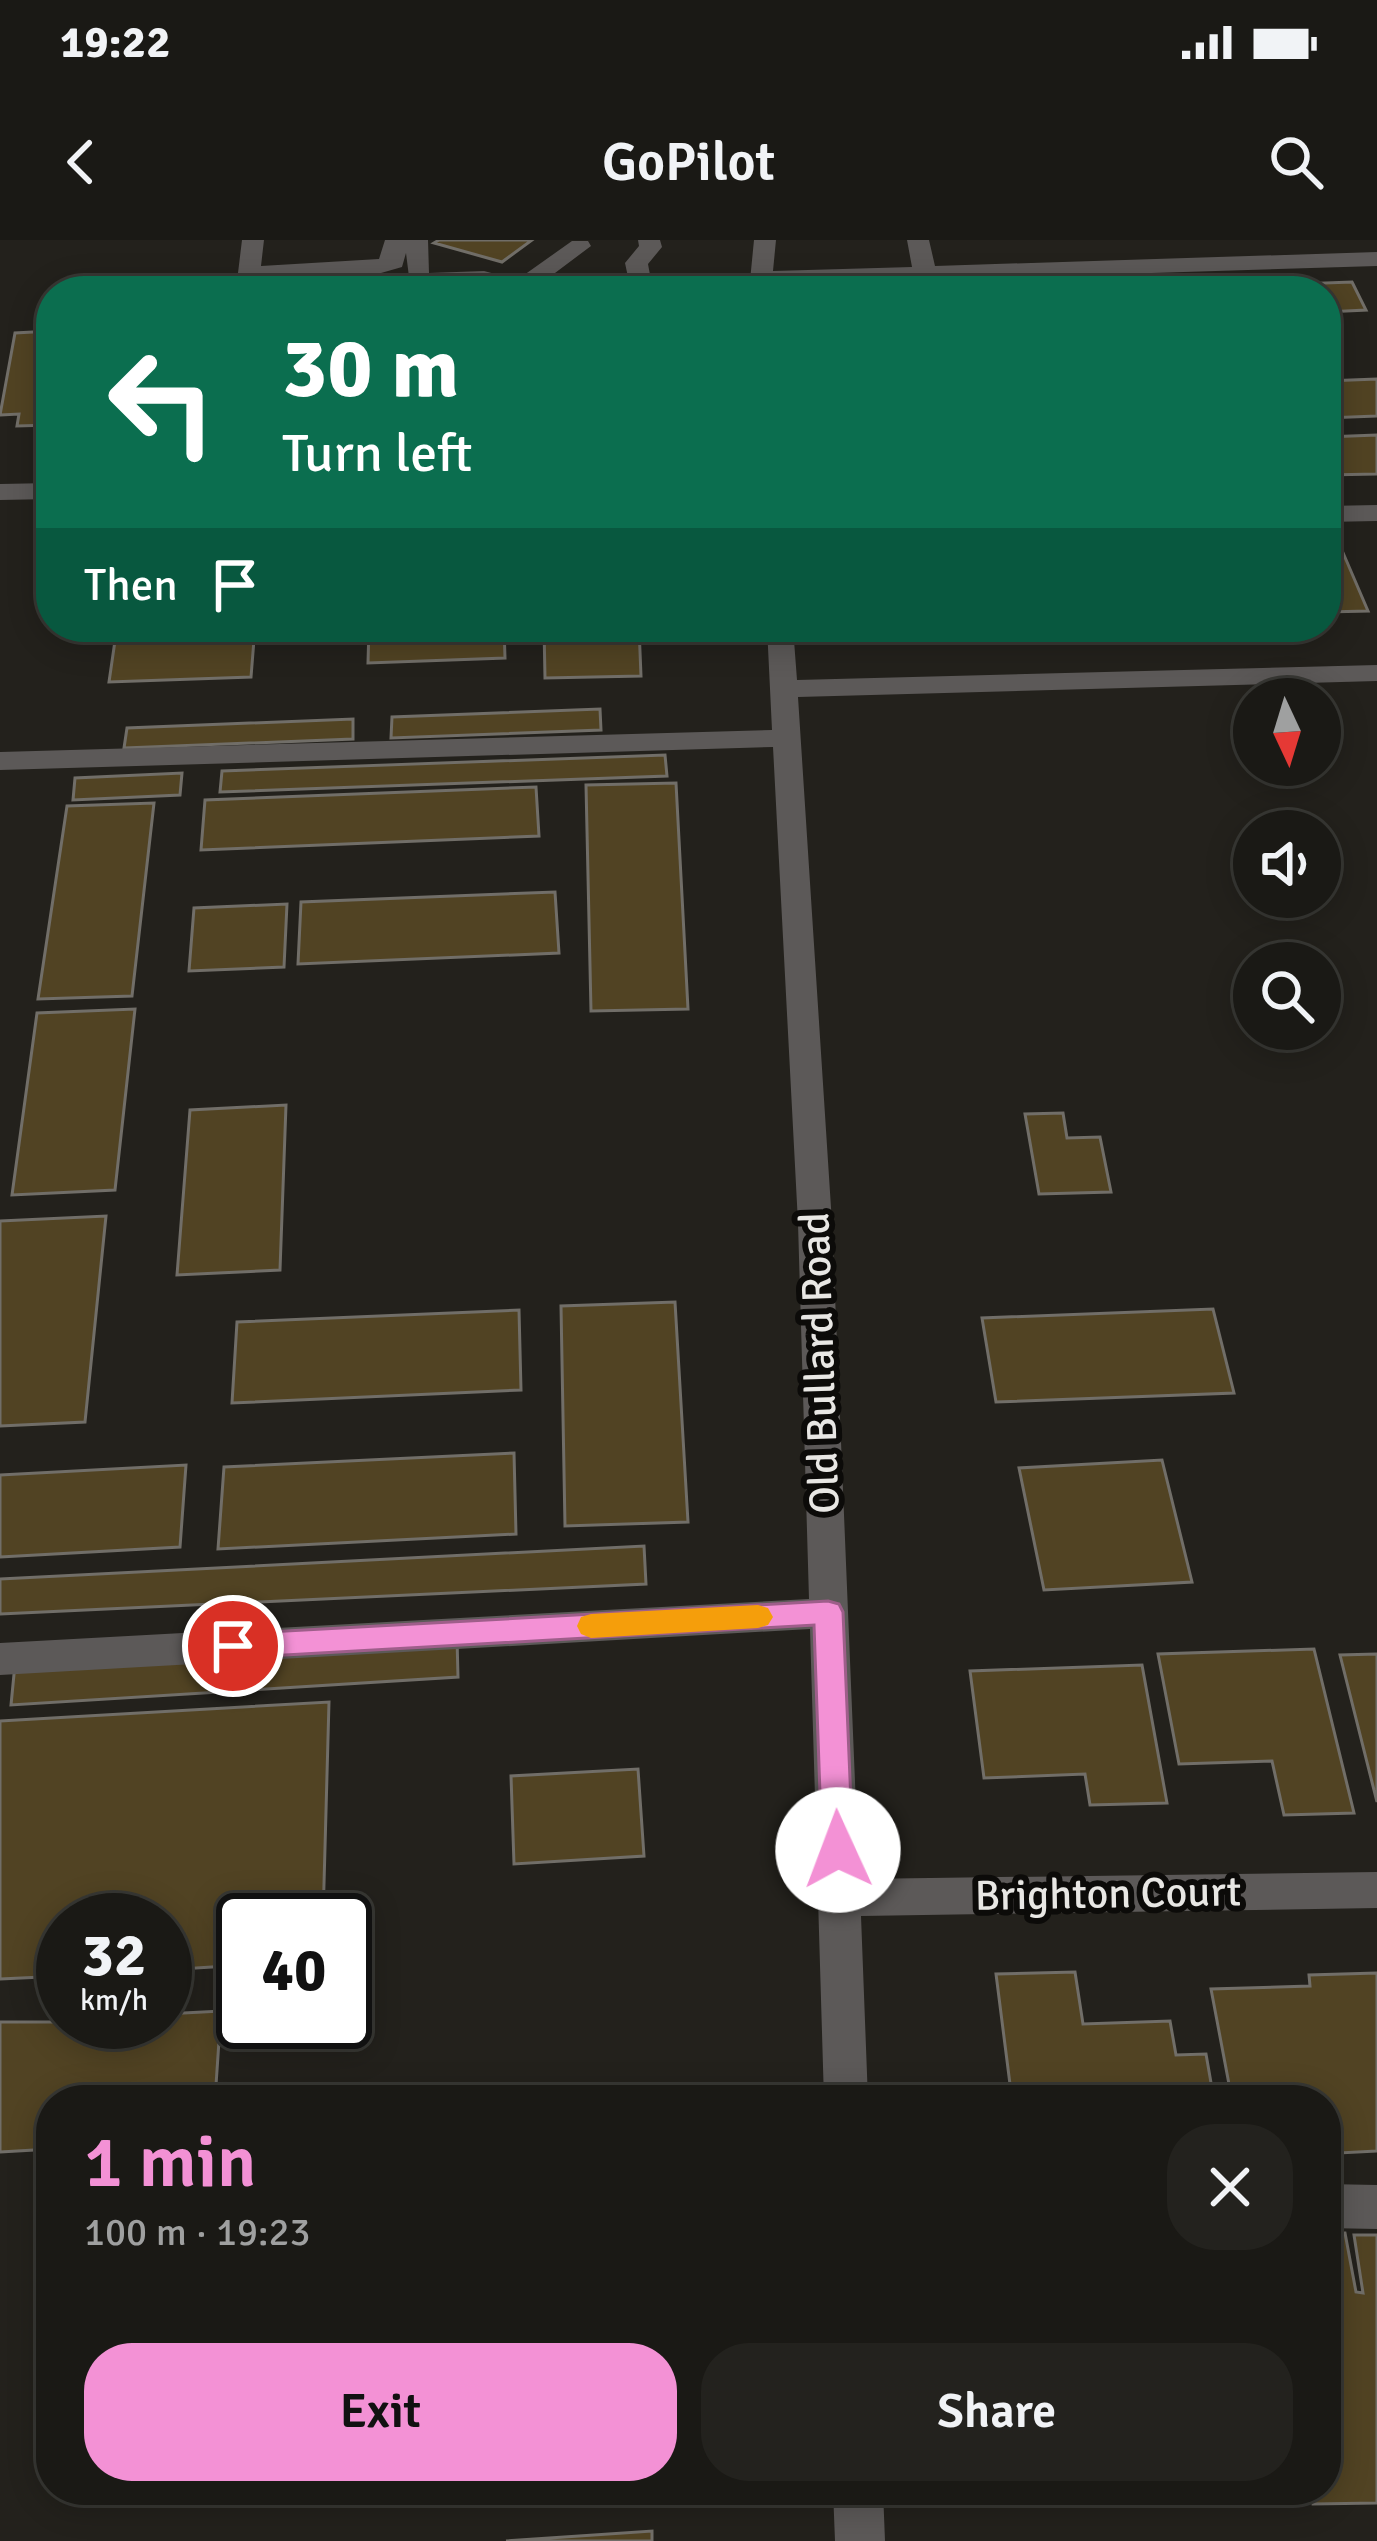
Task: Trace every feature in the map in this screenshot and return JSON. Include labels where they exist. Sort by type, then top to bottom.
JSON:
[{"type":"street","points":[[253,240],[249,273],[381,266],[394,262],[396,240]]},
{"type":"street","points":[[417,240],[418,276]]},
{"type":"street","points":[[639,276],[636,263],[651,247],[649,240]]},
{"type":"street","points":[[761,276],[765,240]]},
{"type":"street","points":[[919,240],[925,273]]},
{"type":"street","points":[[880,276],[1377,256],[1371,240]]},
{"type":"street","points":[[544,276],[580,246]]},
{"type":"street","points":[[0,519],[3,492],[36,491]]},
{"type":"street","points":[[1341,514],[1377,513]]},
{"type":"street","name":"Old Bullard Road","points":[[781,642],[815,1223],[845,2085]]},
{"type":"street","points":[[785,689],[1377,674]]},
{"type":"street","points":[[0,761],[788,738]]},
{"type":"street","points":[[0,1659],[828,1612]]},
{"type":"street","name":"Brighton Court","points":[[839,1898],[1377,1890]]},
{"type":"street","points":[[1341,2206],[1377,2206]]},
{"type":"street","points":[[859,2505],[860,2541]]},
{"type":"building","points":[[532,240],[502,262],[434,243]]},
{"type":"building","points":[[1341,282],[1352,282],[1366,310],[1341,311]]},
{"type":"building","points":[[36,332],[36,425],[17,426],[19,414],[0,415],[15,333]]},
{"type":"building","points":[[1377,379],[1377,416],[1341,417],[1341,380]]},
{"type":"building","points":[[1377,435],[1377,474],[1341,475],[1341,436]]},
{"type":"building","points":[[1341,548],[1368,611],[1341,612]]},
{"type":"building","points":[[115,642],[254,642],[251,677],[109,682]]},
{"type":"building","points":[[369,642],[504,642],[505,658],[368,663]]},
{"type":"building","points":[[544,642],[640,642],[641,676],[545,678]]},
{"type":"building","points":[[600,709],[601,730],[391,738],[392,717]]},
{"type":"building","points":[[353,719],[353,739],[124,748],[127,728]]},
{"type":"building","points":[[665,755],[667,776],[220,792],[222,771]]},
{"type":"building","points":[[182,773],[180,795],[73,800],[75,778]]},
{"type":"building","points":[[676,783],[688,1009],[591,1011],[586,785]]},
{"type":"building","points":[[536,787],[539,836],[201,850],[205,800]]},
{"type":"building","points":[[154,803],[132,996],[38,999],[67,806]]},
{"type":"building","points":[[555,892],[559,953],[298,964],[301,902]]},
{"type":"building","points":[[287,904],[284,967],[189,971],[194,908]]},
{"type":"building","points":[[135,1009],[115,1190],[12,1195],[37,1013]]},
{"type":"building","points":[[286,1105],[280,1270],[177,1275],[190,1110]]},
{"type":"building","points":[[1063,1113],[1067,1138],[1100,1137],[1111,1192],[1039,1194],[1025,1114]]},
{"type":"building","points":[[106,1216],[85,1422],[0,1426],[0,1221]]},
{"type":"building","points":[[675,1302],[688,1522],[565,1526],[561,1306]]},
{"type":"building","points":[[1213,1309],[1234,1393],[996,1402],[982,1318]]},
{"type":"building","points":[[519,1310],[521,1390],[232,1403],[237,1322]]},
{"type":"building","points":[[514,1453],[516,1534],[218,1549],[224,1467]]},
{"type":"building","points":[[1162,1460],[1192,1582],[1044,1590],[1019,1468]]},
{"type":"building","points":[[186,1465],[180,1547],[0,1557],[0,1475]]},
{"type":"building","points":[[644,1546],[646,1584],[0,1614],[0,1579]]},
{"type":"building","points":[[457,1638],[458,1677],[11,1705],[15,1664]]},
{"type":"building","points":[[1314,1649],[1354,1813],[1284,1815],[1272,1761],[1179,1764],[1158,1654]]},
{"type":"building","points":[[1377,1654],[1377,1802],[1340,1655]]},
{"type":"building","points":[[1142,1665],[1167,1803],[1090,1805],[1085,1774],[984,1778],[970,1671]]},
{"type":"building","points":[[329,1702],[324,1893],[216,1893],[216,1967],[192,1968],[192,1893],[36,1893],[36,1977],[0,1979],[0,1721]]},
{"type":"building","points":[[638,1769],[644,1856],[514,1864],[511,1776]]},
{"type":"building","points":[[1075,1972],[1083,2024],[1170,2021],[1176,2055],[1206,2054],[1211,2085],[1010,2085],[996,1974]]},
{"type":"building","points":[[1377,1973],[1377,2151],[1341,2153],[1341,2085],[1229,2085],[1211,1989],[1310,1986],[1309,1975]]},
{"type":"building","points":[[216,2011],[216,2085],[36,2085],[36,2150],[0,2152],[0,2022],[36,2022],[36,2049],[192,2049],[192,2013]]},
{"type":"building","points":[[1341,2233],[1345,2233],[1356,2292],[1363,2293],[1354,2235],[1377,2235],[1377,2503],[1341,2504]]},
{"type":"building","points":[[652,2531],[652,2541],[506,2541]]},
{"type":"slow traffic","points":[[591,1626],[758,1617]]},
{"type":"route","points":[[233,1646],[828,1612],[838,1850]]}]
